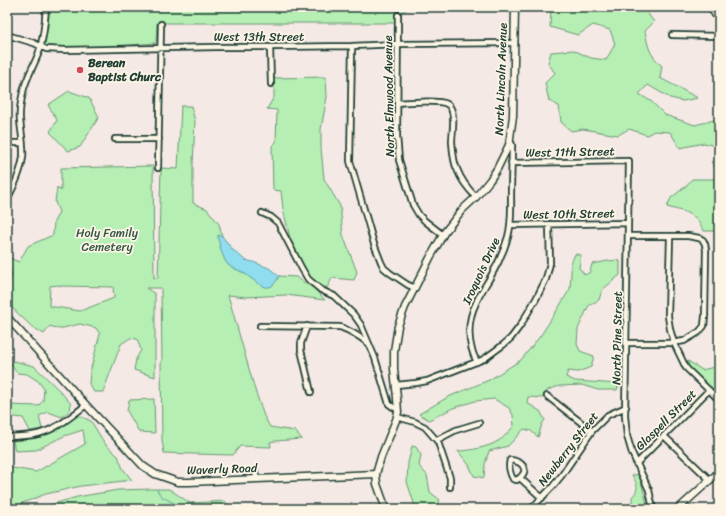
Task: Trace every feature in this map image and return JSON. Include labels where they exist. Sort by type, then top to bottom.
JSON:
[{"type":"street","points":[[7,200],[20,172],[23,157],[20,110],[23,90],[41,46],[45,28],[46,7]]},
{"type":"street","name":"North Lincoln Avenue","points":[[376,474],[397,417],[398,409],[394,369],[394,351],[398,326],[415,288],[443,235],[462,210],[476,197],[490,180],[505,154],[510,140],[513,116],[515,7]]},
{"type":"street","points":[[711,7],[719,21]]},
{"type":"street","name":"North Elmwood Avenue","points":[[398,15],[397,136],[399,160],[413,205],[419,215],[443,235]]},
{"type":"street","points":[[158,168],[161,24]]},
{"type":"street","name":"West 13th Street","points":[[7,35],[29,41],[46,49],[65,50],[514,43]]},
{"type":"street","points":[[672,35],[719,36]]},
{"type":"street","points":[[352,46],[350,161],[374,244],[384,268],[408,285],[415,288]]},
{"type":"street","points":[[270,48],[271,84]]},
{"type":"street","points":[[398,103],[442,103],[446,104],[451,109],[453,113],[452,143],[456,169],[466,186],[476,197]]},
{"type":"street","points":[[115,139],[159,139]]},
{"type":"street","name":"Iroquois Drive","points":[[477,362],[471,346],[471,315],[475,304],[492,275],[504,250],[508,236],[510,224],[512,145],[510,140]]},
{"type":"street","points":[[7,143],[22,143]]},
{"type":"street","name":"West 11th Street","points":[[511,163],[628,161]]},
{"type":"street","name":"North Pine Street","points":[[628,161],[627,436],[636,464],[649,490],[653,509]]},
{"type":"street","points":[[262,213],[271,217],[278,223],[308,279],[321,290],[334,296],[354,315],[361,325],[375,358],[389,404],[398,409]]},
{"type":"street","name":"West 10th Street","points":[[510,224],[628,223]]},
{"type":"street","points":[[396,385],[427,381],[484,359],[504,346],[520,326],[546,279],[550,263],[549,224]]},
{"type":"street","points":[[627,343],[674,343],[684,341],[699,332],[704,326],[706,284],[706,250],[703,240],[688,236],[628,236]]},
{"type":"street","points":[[670,236],[668,316],[674,343],[686,368],[719,400]]},
{"type":"street","name":"Waverly Road","points":[[7,317],[143,466],[155,474],[178,482],[376,474]]},
{"type":"street","points":[[260,326],[340,327],[352,331],[370,344]]},
{"type":"street","points":[[307,326],[301,343],[301,350],[311,392]]},
{"type":"street","name":"Glaspell Street","points":[[636,464],[709,390]]},
{"type":"street","points":[[547,396],[592,431]]},
{"type":"street","points":[[7,437],[45,432],[61,424],[86,405]]},
{"type":"street","name":"Newberry Street","points":[[531,509],[562,475],[592,431],[608,415],[626,407]]},
{"type":"street","points":[[397,417],[425,427],[437,440],[450,478],[450,487]]},
{"type":"street","points":[[437,440],[456,430],[479,423]]},
{"type":"street","points":[[664,436],[710,480]]},
{"type":"street","points":[[254,472],[257,479]]},
{"type":"street","points":[[678,509],[719,472]]},
{"type":"street","points":[[376,474],[377,484],[386,509]]},
{"type":"street","points":[[520,478],[542,498]]},
{"type":"green space","points":[[46,7],[413,7],[398,15],[399,23],[157,23],[156,43],[65,50],[41,46]]},
{"type":"green space","points":[[648,7],[648,14],[654,22],[645,31],[650,50],[654,58],[662,66],[660,78],[698,98],[683,101],[670,98],[648,85],[639,94],[652,102],[665,115],[695,125],[714,120],[716,131],[719,133],[719,147],[704,143],[680,148],[670,132],[654,131],[647,135],[629,129],[618,135],[583,129],[571,131],[561,122],[559,106],[549,101],[545,83],[555,73],[548,63],[551,52],[573,50],[591,58],[606,60],[615,44],[610,30],[593,25],[578,35],[550,27],[551,8]]},
{"type":"green space","points":[[326,77],[327,97],[321,129],[324,179],[340,206],[343,235],[357,272],[354,280],[332,278],[327,288],[314,282],[305,271],[290,238],[283,209],[281,191],[273,190],[272,146],[276,142],[277,110],[267,109],[274,97],[274,78]]},
{"type":"green space","points":[[69,91],[89,98],[99,117],[80,147],[68,151],[50,132],[57,120],[48,105]]},
{"type":"green space","name":"Holy Family Cemetery","points":[[181,106],[191,106],[195,121],[193,203],[207,209],[219,224],[222,236],[218,236],[230,266],[244,273],[262,286],[272,286],[279,276],[296,277],[313,288],[325,300],[286,295],[246,297],[228,295],[255,390],[264,416],[270,427],[295,431],[302,439],[270,442],[271,447],[240,446],[233,455],[164,453],[162,440],[161,288],[146,288],[155,294],[155,377],[134,370],[136,359],[141,350],[137,339],[130,338],[121,344],[103,392],[94,392],[89,384],[90,372],[100,334],[96,328],[80,324],[59,329],[50,326],[44,334],[31,326],[7,303],[7,281],[10,281],[12,274],[7,268],[7,257],[19,262],[28,246],[53,235],[54,222],[59,212],[55,202],[57,187],[61,191],[61,168],[153,166],[154,278],[158,278],[161,168],[178,169]],"holes":[[[50,286],[113,287],[114,298],[80,311],[49,306]]]},
{"type":"green space","points":[[719,160],[719,231],[704,231],[696,218],[685,212],[667,207],[671,198],[692,179],[715,179],[717,170],[711,162]]},
{"type":"green space","points":[[575,254],[581,255],[579,268],[585,275],[590,272],[592,264],[613,260],[620,261],[620,275],[602,290],[599,300],[589,305],[578,329],[577,344],[580,351],[594,356],[591,367],[578,372],[568,371],[566,377],[575,381],[619,384],[617,390],[598,390],[582,385],[559,386],[548,390],[543,398],[528,397],[527,403],[540,411],[545,420],[542,424],[538,437],[531,431],[524,429],[508,446],[489,451],[485,464],[484,478],[474,476],[469,465],[458,451],[484,447],[502,438],[514,426],[513,415],[509,408],[494,399],[475,401],[453,408],[429,420],[419,414],[448,397],[489,380],[521,360],[541,335],[570,289],[571,263]]},
{"type":"green space","points":[[14,361],[34,366],[71,404],[70,410],[62,417],[48,412],[39,416],[42,429],[30,431],[23,418],[7,416],[7,405],[38,406],[43,401],[44,389],[38,381],[27,374],[17,373],[11,365]]},
{"type":"green space","points":[[688,361],[702,370],[719,366],[719,396],[688,366]]},
{"type":"green space","points":[[154,399],[155,433],[139,432],[127,411],[129,400]]},
{"type":"green space","points":[[78,415],[91,421],[105,444],[118,456],[123,469],[132,480],[81,486],[46,494],[7,509],[7,467],[36,472],[85,444],[83,430],[64,436],[36,450],[15,451],[13,441],[41,437],[63,426]]},
{"type":"green space","points":[[412,446],[416,447],[421,455],[419,466],[427,475],[430,492],[440,500],[434,509],[416,509],[407,482],[408,463]]},
{"type":"green space","points":[[632,475],[639,475],[647,509],[626,509],[632,505],[632,497],[637,489]]},
{"type":"green space","points":[[169,489],[190,503],[225,501],[231,509],[36,509],[77,497],[118,490]]},
{"type":"green space","points":[[298,506],[320,509],[231,509]]},
{"type":"water","points":[[218,235],[222,236],[233,250],[245,260],[269,268],[279,276],[274,284],[269,287],[263,286],[242,272],[228,265],[221,251]]},
{"type":"waterway","points":[[157,490],[161,496],[182,508],[187,509]]},
{"type":"place","name":"Berean Baptist Churc","points":[[80,70]]}]
